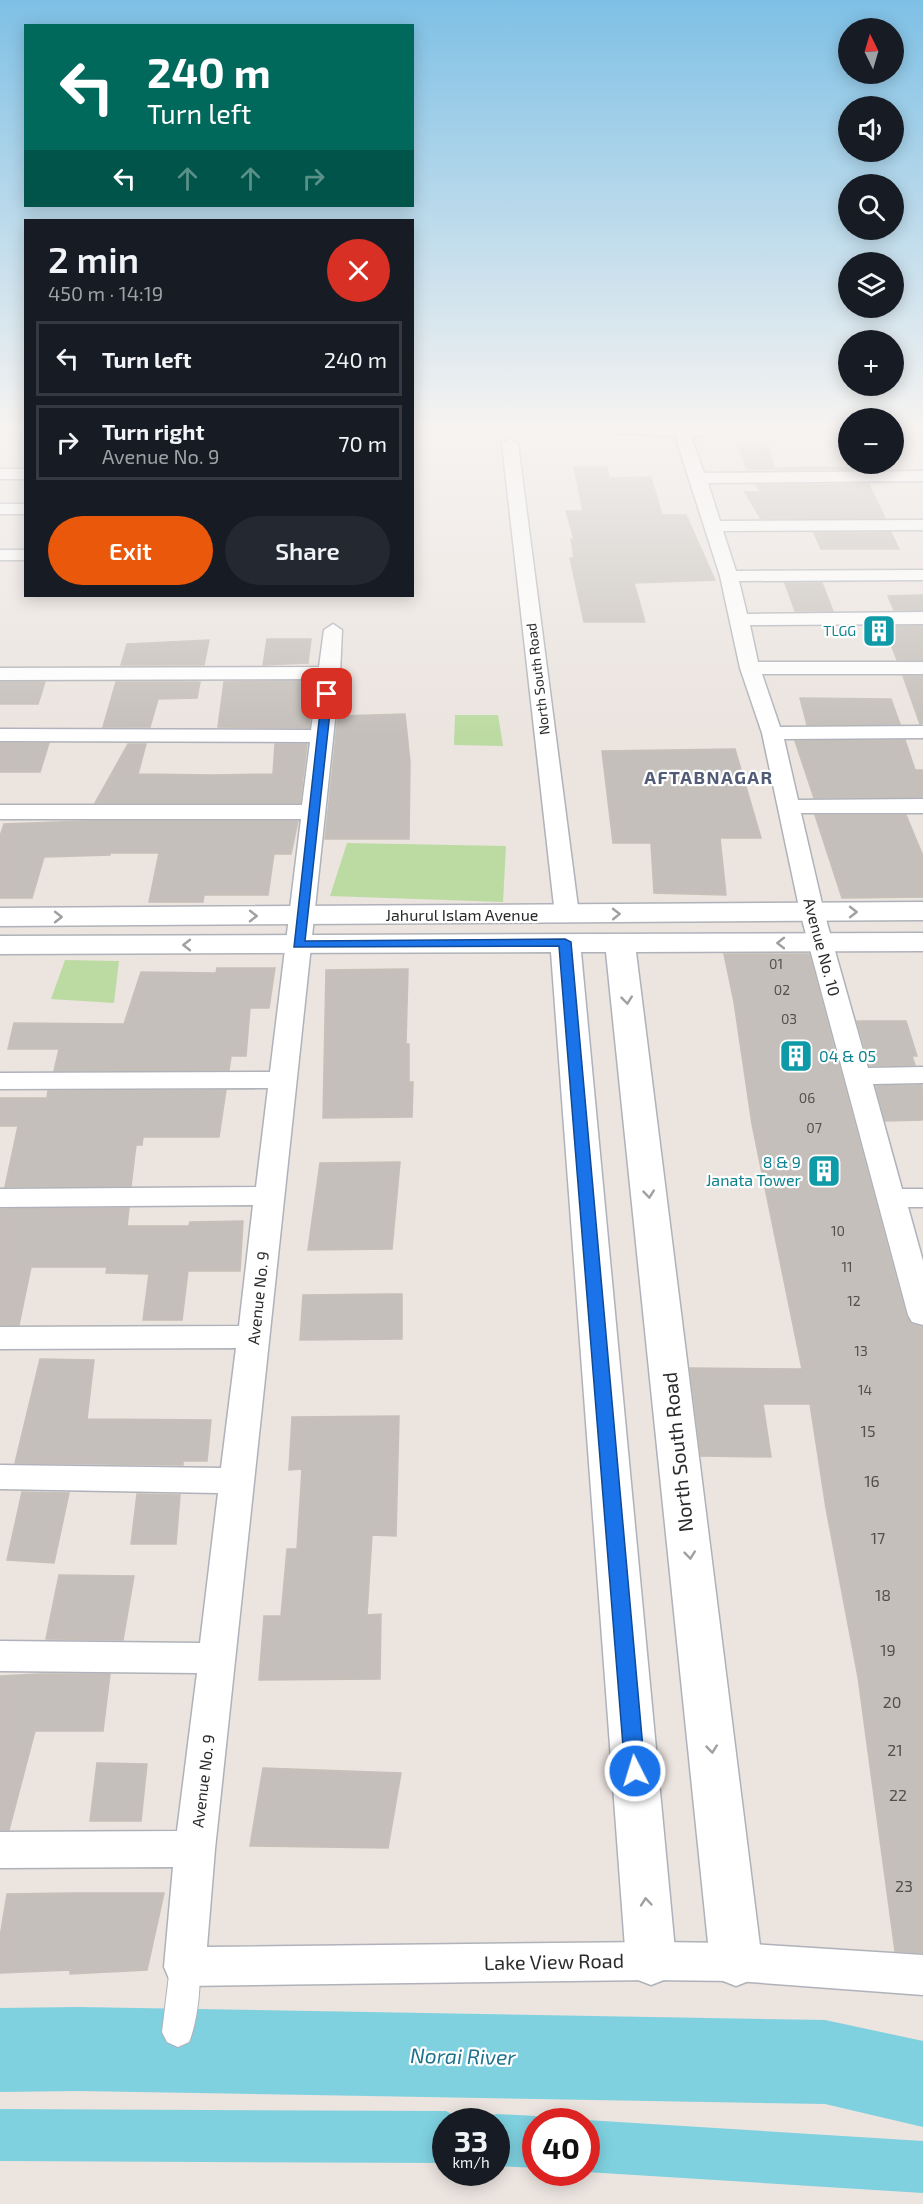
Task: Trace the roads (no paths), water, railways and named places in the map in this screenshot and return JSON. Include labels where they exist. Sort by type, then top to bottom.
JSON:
[{"type":"street","name":"North South Road","points":[[520,528],[566,929],[651,1960]]},
{"type":"street","name":"Avenue No. 10","points":[[716,528],[750,668],[772,733],[812,912],[923,1315]]},
{"type":"street","points":[[0,555],[24,555]]},
{"type":"street","points":[[729,576],[923,575]]},
{"type":"street","points":[[738,620],[923,618]]},
{"type":"street","name":"Avenue No. 9","points":[[185,1967],[195,1849],[330,673],[333,630]]},
{"type":"street","points":[[750,668],[923,668]]},
{"type":"street","points":[[0,674],[330,673]]},
{"type":"street","points":[[772,733],[923,732]]},
{"type":"street","points":[[0,735],[322,736]]},
{"type":"street","points":[[788,807],[923,806]]},
{"type":"street","points":[[0,812],[314,812]]},
{"type":"street","name":"Jahurul Islam Avenue","points":[[0,945],[298,945],[812,912],[923,911]]},
{"type":"street","name":"Jahurul Islam Avenue","points":[[0,917],[302,916],[566,929],[621,942],[923,942]]},
{"type":"street","name":"North South Road","points":[[621,942],[736,1962]]},
{"type":"street","points":[[856,1076],[923,1076]]},
{"type":"street","points":[[0,1081],[283,1080]]},
{"type":"street","points":[[0,1198],[269,1196]]},
{"type":"street","points":[[892,1198],[923,1198]]},
{"type":"street","points":[[0,1338],[254,1337]]},
{"type":"street","points":[[0,1477],[237,1481]]},
{"type":"street","points":[[0,1656],[217,1658]]},
{"type":"street","points":[[0,1850],[195,1849]]},
{"type":"street","name":"Lake View Road","points":[[185,1967],[651,1960],[736,1962],[923,1975]]},
{"type":"street","points":[[178,2032],[185,1967]]},
{"type":"waterway","name":"Norai River","points":[[0,2050],[78,2049],[825,2062],[923,2084]]},
{"type":"waterway","name":"Norai River","points":[[0,2135],[432,2137]]},
{"type":"waterway","name":"Norai River","points":[[510,2141],[522,2141]]},
{"type":"waterway","name":"Norai River","points":[[600,2147],[923,2167]]},
{"type":"place","name":"TLGG","points":[[879,631]]},
{"type":"place","name":"04 & 05","points":[[796,1056]]},
{"type":"place","name":"8 & 9 Janata Tower","points":[[824,1171]]},
{"type":"district","name":"AFTABNAGAR","points":[[709,778]]}]
